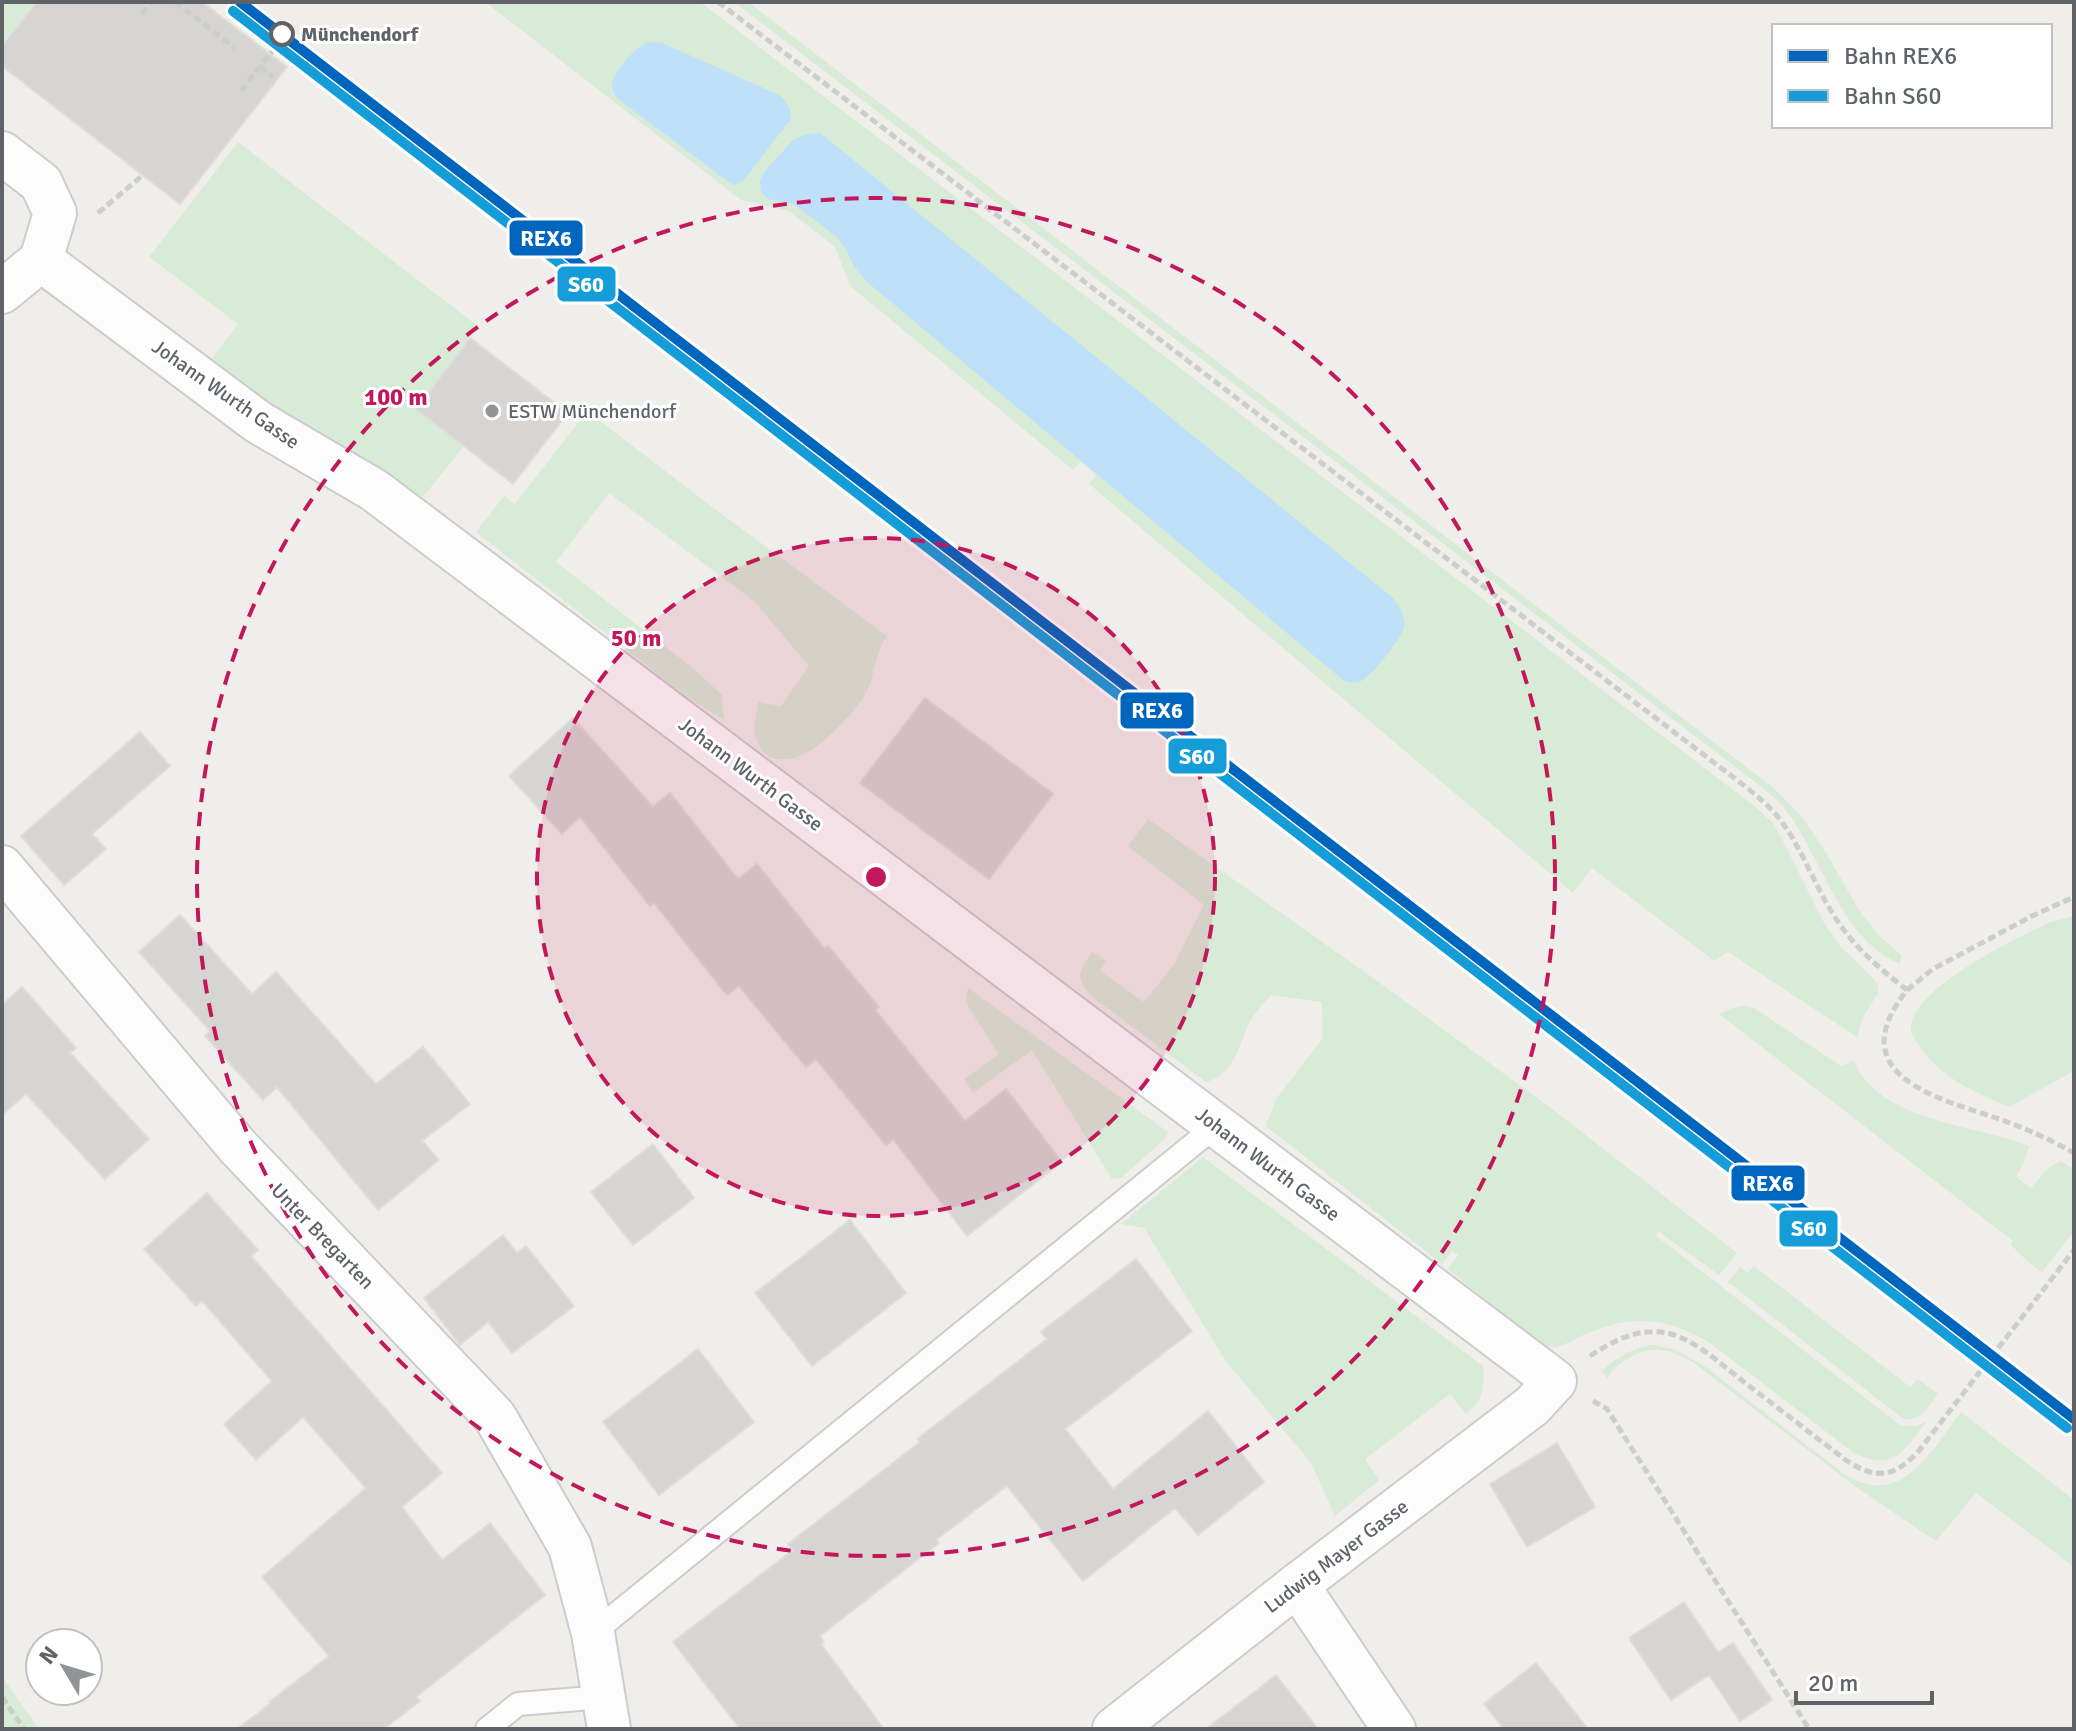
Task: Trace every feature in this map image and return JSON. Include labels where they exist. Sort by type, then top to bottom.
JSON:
[{"type":"street","points":[[2,153],[41,183],[55,213],[41,260],[2,292]]},
{"type":"street","name":"Johann Wurth Gasse","points":[[41,260],[258,422],[374,490],[1555,1381]]},
{"type":"street","name":"Unter Bregarten","points":[[2,867],[238,1147],[495,1417],[570,1547],[593,1633],[606,1713]]},
{"type":"street","name":"Ludwig Mayer Gasse","points":[[1114,1729],[1532,1406],[1555,1381]]},
{"type":"street","points":[[1297,1585],[1394,1729]]},
{"type":"lane","points":[[593,1633],[1217,1125]]},
{"type":"lane","points":[[487,1729],[518,1704],[606,1713]]},
{"type":"path","points":[[142,14],[151,2]]},
{"type":"path","points":[[175,2],[235,48]]},
{"type":"path","points":[[718,2],[1756,795],[1779,818],[1844,930],[1884,972],[1907,990]]},
{"type":"path","points":[[241,91],[277,45]]},
{"type":"path","points":[[260,66],[273,77]]},
{"type":"path","points":[[2074,897],[1933,969],[1907,990],[1894,1006],[1885,1024],[1883,1042],[1894,1068],[1919,1089],[2030,1131],[2074,1153]]},
{"type":"path","points":[[1809,1729],[1607,1409],[1555,1381],[1622,1338],[1638,1332],[1672,1334],[1701,1349],[1859,1468],[1881,1474],[1894,1472],[1918,1452],[2074,1250]]},
{"type":"path","points":[[2,1697],[24,1729]]},
{"type":"green space","points":[[2,2],[37,2],[2,46]]},
{"type":"green space","points":[[485,2],[700,2],[1757,808],[1773,823],[1823,921],[1840,946],[1878,986],[1878,993],[1862,1019],[1857,1037],[1728,952],[1714,961],[1592,868],[1573,893],[1089,484],[1096,475],[1081,462],[1073,470],[850,286],[835,247],[789,211],[741,200]]},
{"type":"green space","points":[[734,2],[748,2],[1775,789],[1803,818],[1859,910],[1878,935],[1901,955],[1900,964],[1863,937],[1849,919],[1790,816],[1767,792]]},
{"type":"green space","points":[[238,142],[479,327],[416,409],[464,446],[423,497],[283,414],[209,363],[238,324],[149,257]]},
{"type":"green space","points":[[587,411],[887,636],[880,648],[868,689],[858,705],[842,724],[808,752],[783,759],[768,756],[758,743],[755,721],[758,702],[781,706],[809,666],[754,601],[609,493],[556,562],[694,669],[722,695],[724,720],[684,695],[476,532],[504,496],[515,504]]},
{"type":"green space","points":[[1148,819],[1551,1108],[1737,1253],[1719,1275],[1659,1232],[1655,1235],[1900,1425],[1916,1426],[1927,1421],[1912,1441],[1889,1459],[1879,1461],[1854,1453],[1710,1343],[1669,1325],[1648,1321],[1620,1323],[1553,1347],[1536,1340],[1448,1269],[1458,1255],[1452,1251],[1442,1264],[1266,1126],[1276,1099],[1323,1038],[1322,1002],[1271,995],[1251,1020],[1230,1065],[1216,1078],[1206,1082],[1091,996],[1082,984],[1080,974],[1092,952],[1106,960],[1100,971],[1144,1002],[1174,964],[1204,905],[1128,846]]},
{"type":"green space","points":[[2074,916],[2074,1071],[2009,1107],[1961,1084],[1931,1061],[1911,1031],[1915,1013],[1927,998],[1945,982],[1988,954],[2047,923]]},
{"type":"green space","points":[[968,988],[1168,1132],[1165,1139],[1121,1178],[1112,1179],[1032,1050],[973,1093],[964,1079],[999,1054],[969,1008],[966,1001]]},
{"type":"green space","points":[[1744,1006],[1754,1008],[1841,1066],[1854,1060],[1867,1082],[1901,1106],[1943,1122],[2029,1146],[2016,1177],[2031,1188],[2048,1168],[2061,1161],[2074,1169],[2074,1231],[2042,1272],[2011,1245],[2013,1241],[1719,1014]]},
{"type":"green space","points":[[1203,1157],[1483,1366],[1482,1393],[1477,1403],[1466,1414],[1450,1394],[1365,1459],[1379,1480],[1335,1516],[1311,1463],[1225,1360],[1144,1228],[1121,1224]]},
{"type":"green space","points":[[1754,1266],[1910,1387],[1918,1379],[1938,1394],[1927,1409],[1913,1419],[1902,1418],[1728,1282],[1740,1267],[1748,1273]]},
{"type":"green space","points":[[1654,1345],[1676,1350],[1707,1368],[1844,1474],[1864,1483],[1882,1485],[1898,1481],[1913,1472],[1961,1412],[2074,1500],[2074,1567],[1976,1493],[1936,1541],[1856,1487],[1694,1363],[1677,1354],[1660,1350],[1643,1351],[1618,1366],[1608,1379],[1602,1371],[1626,1354]]},
{"type":"green space","points":[[2,1677],[39,1729],[2,1729]]},
{"type":"water","points":[[660,42],[779,95],[788,106],[791,119],[743,181],[734,185],[730,183],[620,101],[614,93],[614,79],[626,60],[642,45]]},
{"type":"water","points":[[820,133],[1393,598],[1403,615],[1404,627],[1372,672],[1359,682],[1343,680],[866,281],[837,237],[793,204],[768,199],[761,192],[760,181],[765,171],[793,140]]},
{"type":"building","points":[[37,2],[202,2],[287,67],[180,204],[2,66],[2,46]]},
{"type":"building","name":"ESTW Münchendorf","points":[[470,338],[568,413],[513,484],[416,409]]},
{"type":"building","points":[[925,698],[1053,794],[989,879],[860,783]]},
{"type":"building","points":[[573,718],[653,807],[670,793],[738,879],[757,864],[825,949],[828,946],[879,1007],[875,1010],[965,1121],[1006,1089],[1062,1162],[967,1236],[893,1139],[886,1145],[816,1059],[806,1067],[739,986],[727,995],[654,903],[650,906],[580,817],[562,834],[509,776]]},
{"type":"building","points":[[140,732],[170,766],[92,834],[106,849],[64,885],[21,836]]},
{"type":"building","points":[[180,915],[252,994],[276,972],[376,1084],[423,1047],[470,1104],[422,1141],[439,1160],[378,1210],[277,1087],[263,1100],[205,1036],[210,1031],[139,952]]},
{"type":"building","points":[[22,987],[76,1048],[70,1053],[149,1139],[105,1179],[26,1094],[2,1115],[2,1005]]},
{"type":"building","points":[[653,1144],[694,1198],[633,1245],[591,1192]]},
{"type":"building","points":[[207,1193],[258,1250],[251,1256],[442,1473],[402,1507],[442,1560],[490,1523],[545,1595],[416,1697],[420,1701],[384,1729],[237,1729],[329,1656],[262,1577],[366,1488],[303,1417],[256,1460],[224,1424],[272,1381],[202,1301],[196,1306],[144,1249]]},
{"type":"building","points":[[850,1220],[906,1293],[812,1366],[755,1293]]},
{"type":"building","points":[[503,1235],[517,1253],[526,1246],[574,1306],[512,1353],[488,1322],[460,1345],[424,1298]]},
{"type":"building","points":[[1136,1259],[1192,1331],[1065,1429],[1113,1489],[1208,1411],[1264,1482],[1198,1535],[1175,1508],[1083,1581],[1007,1486],[937,1539],[939,1543],[820,1636],[824,1642],[821,1644],[884,1729],[740,1729],[673,1642],[793,1550],[788,1544],[1047,1339],[1041,1332]]},
{"type":"building","points":[[698,1349],[754,1422],[659,1495],[603,1422]]},
{"type":"building","points":[[1557,1443],[1595,1507],[1527,1547],[1490,1484]]},
{"type":"building","points":[[1684,1602],[1718,1652],[1733,1643],[1772,1700],[1740,1721],[1709,1675],[1671,1700],[1629,1638]]},
{"type":"building","points":[[1536,1663],[1588,1729],[1504,1729],[1484,1704]]},
{"type":"building","points":[[1276,1675],[1318,1729],[1206,1729],[1262,1686]]},
{"type":"rail line","name":"REX6","points":[[240,2],[2074,1419]]},
{"type":"rail line","name":"S60","points":[[233,11],[2067,1428]]},
{"type":"place","name":"Münchendorf","points":[[282,34]]},
{"type":"place","name":"ESTW Münchendorf","points":[[492,411]]}]
